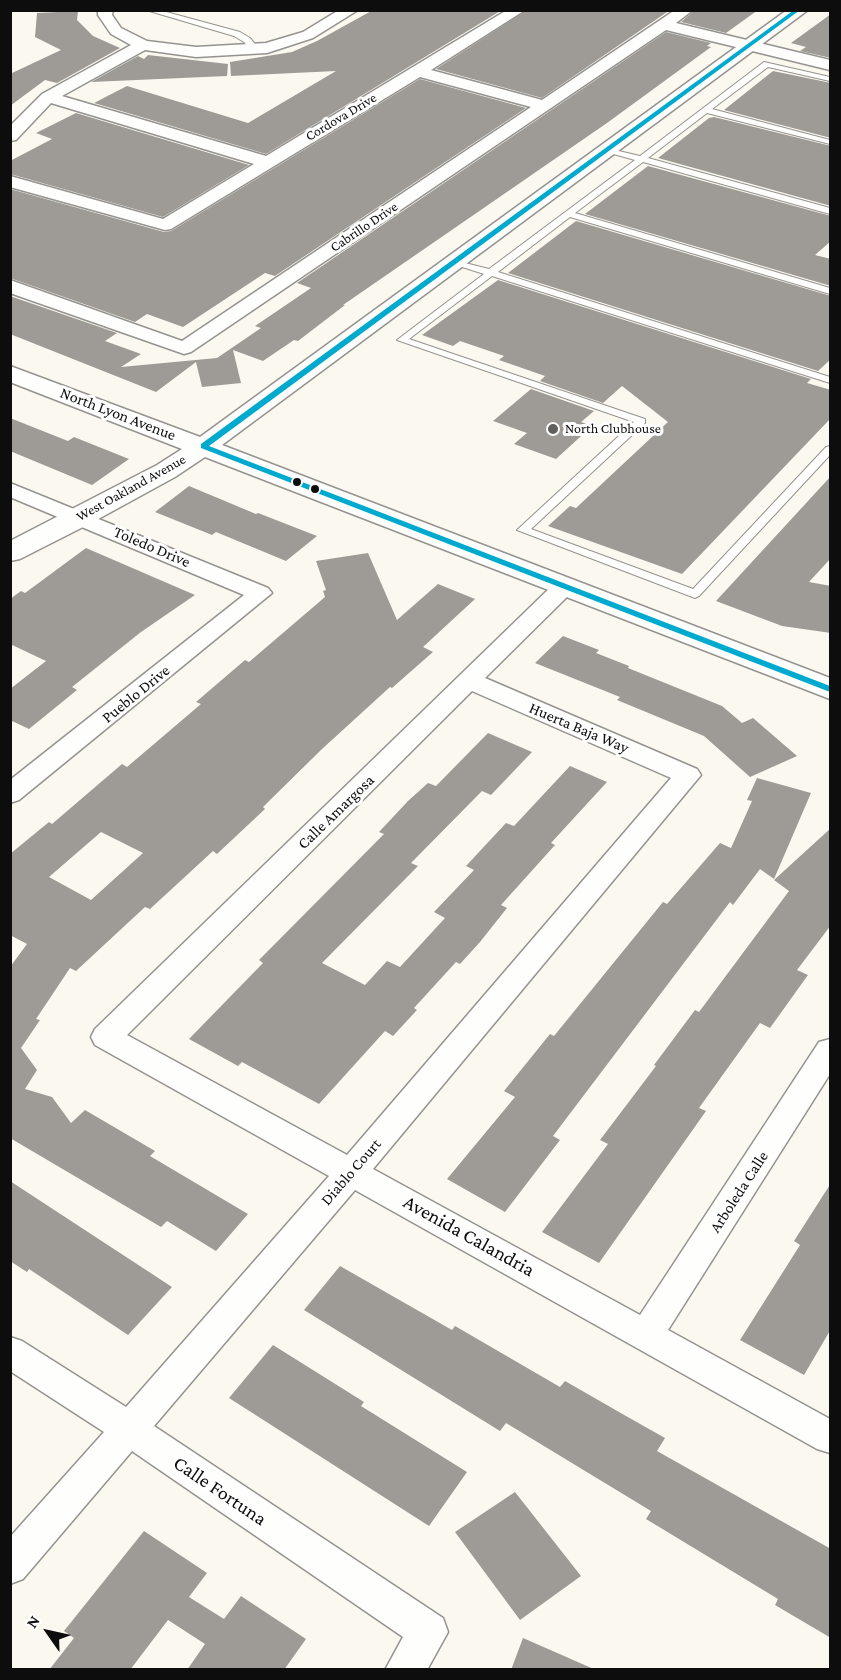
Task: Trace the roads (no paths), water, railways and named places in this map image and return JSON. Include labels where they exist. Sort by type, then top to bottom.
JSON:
[{"type":"street","points":[[106,10],[105,15],[116,31],[143,45],[196,52],[267,48],[308,35],[346,11]]},
{"type":"street","name":"Cabrillo Drive","points":[[10,286],[184,348],[686,10]]},
{"type":"street","name":"West Oakland Avenue","points":[[10,553],[166,471],[204,446],[799,10]]},
{"type":"street","points":[[489,13],[512,14]]},
{"type":"street","name":"Cordova Drive","points":[[10,181],[165,225],[512,14]]},
{"type":"street","points":[[663,25],[831,65]]},
{"type":"street","points":[[10,136],[48,97],[143,45]]},
{"type":"street","points":[[417,71],[543,105]]},
{"type":"street","points":[[48,97],[267,162]]},
{"type":"street","name":"North Lyon Avenue","points":[[10,373],[831,689]]},
{"type":"street","name":"Toledo Drive","points":[[10,489],[261,593]]},
{"type":"street","name":"Calle Amargosa","points":[[106,1036],[565,586]]},
{"type":"street","name":"Pueblo Drive","points":[[10,794],[261,593]]},
{"type":"street","name":"Huerta Baja Way","points":[[470,681],[687,775]]},
{"type":"street","name":"Diablo Court","points":[[10,1566],[352,1172],[687,775]]},
{"type":"street","name":"Avenida Calandria","points":[[106,1036],[831,1437]]},
{"type":"street","name":"Arboleda Calle","points":[[647,1334],[831,1050]]},
{"type":"street","name":"Calle Fortuna","points":[[10,1352],[128,1428],[429,1632],[404,1670]]},
{"type":"lane","points":[[149,10],[237,34],[244,37],[255,49]]},
{"type":"lane","points":[[831,79],[767,63],[402,340],[641,422],[523,530],[695,594],[831,449]]},
{"type":"lane","points":[[705,110],[831,142]]},
{"type":"lane","points":[[609,150],[831,211]]},
{"type":"lane","points":[[569,214],[831,291]]},
{"type":"lane","points":[[456,262],[831,380]]},
{"type":"place","name":"North Clubhouse","points":[[553,429]]}]
